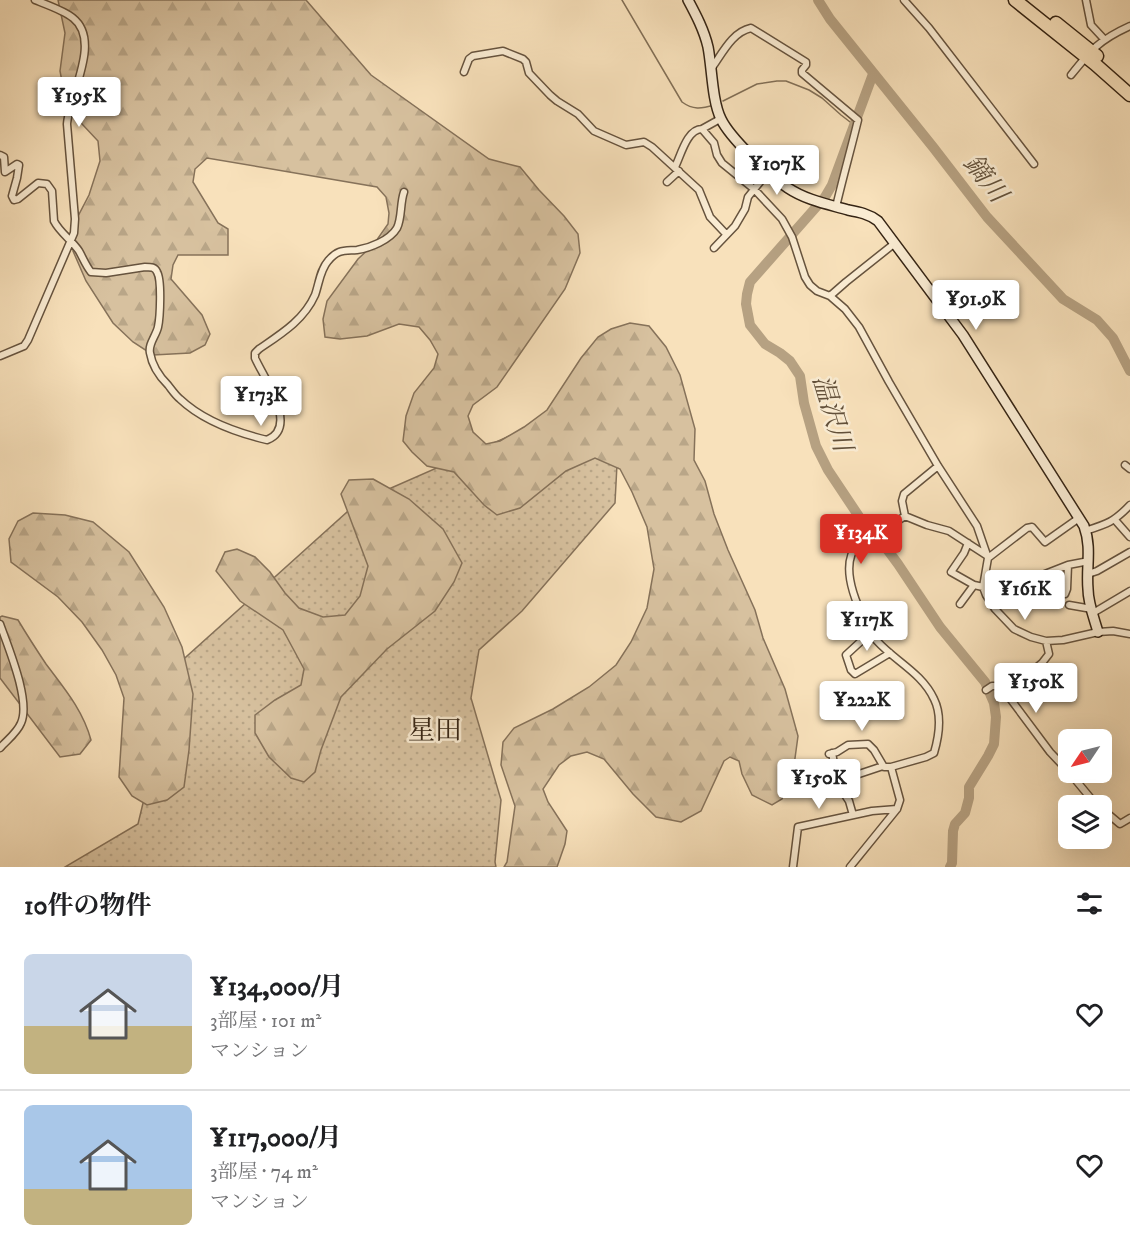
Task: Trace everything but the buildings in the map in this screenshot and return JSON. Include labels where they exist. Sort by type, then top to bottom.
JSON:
[{"type":"highway","points":[[1015,0],[1130,84]]},
{"type":"highway","points":[[1027,0],[1130,94]]},
{"type":"street","points":[[0,356],[24,346],[28,340],[74,233],[75,219],[67,116],[80,78],[84,37],[75,19],[35,0]]},
{"type":"street","points":[[688,0],[702,28],[708,47],[720,118],[732,135],[768,172],[788,188],[806,198],[873,217],[963,335],[1085,531],[1089,561],[1088,593],[1098,632]]},
{"type":"street","points":[[904,0],[1034,164]]},
{"type":"street","points":[[1086,0],[1091,26],[1104,39]]},
{"type":"street","points":[[1071,75],[1104,39],[1130,26]]},
{"type":"street","points":[[711,69],[735,38],[746,29],[751,28],[806,62],[802,73],[858,120],[836,207]]},
{"type":"street","points":[[464,72],[473,56],[502,51],[523,59],[530,73],[550,95],[578,114],[594,131],[626,145],[644,142],[652,147],[699,190],[710,217],[726,234]]},
{"type":"street","points":[[667,182],[677,169],[688,138],[698,128],[702,129],[720,118]]},
{"type":"street","points":[[702,129],[714,143],[722,163],[754,189],[782,219],[792,237],[805,277],[810,285],[817,291],[830,296],[845,309],[859,327],[938,466],[977,526],[988,558],[983,587],[995,609],[1014,629],[1046,641],[1063,640],[1098,632],[1113,631],[1130,634]]},
{"type":"street","points":[[0,155],[4,157],[5,171],[14,165],[19,165],[12,196],[14,200],[38,183],[47,184],[52,191],[54,221],[77,249],[91,272],[106,273],[146,267],[156,270],[159,280],[159,319],[149,348],[150,356],[162,379],[180,399],[196,411],[221,424],[267,440],[275,436],[278,430],[279,409],[271,387],[255,358],[255,353],[303,315],[312,302],[329,259],[340,251],[356,250],[374,244],[396,230],[404,192]]},
{"type":"street","points":[[714,248],[735,226],[748,197],[768,172]]},
{"type":"street","points":[[830,296],[895,243]]},
{"type":"street","points":[[904,516],[902,501],[904,494],[938,466]]},
{"type":"street","points":[[1085,531],[1109,524],[1130,505]]},
{"type":"street","points":[[904,516],[949,531],[984,553],[988,558]]},
{"type":"street","points":[[859,774],[934,753],[939,724],[939,713],[935,700],[909,669],[878,643],[852,591],[849,564],[858,544],[904,516]]},
{"type":"street","points":[[988,558],[1027,528],[1032,527],[1045,542],[1079,518]]},
{"type":"street","points":[[1115,520],[1130,537]]},
{"type":"street","points":[[968,543],[951,572],[974,585],[983,587]]},
{"type":"street","points":[[1088,574],[1097,572],[1130,552]]},
{"type":"street","points":[[1045,574],[1068,565],[1089,561]]},
{"type":"street","points":[[1065,594],[1068,565]]},
{"type":"street","points":[[960,604],[974,585]]},
{"type":"street","points":[[1069,605],[1092,611],[1130,591]]},
{"type":"street","points":[[0,624],[22,689],[24,705],[22,722],[0,748]]},
{"type":"street","points":[[871,632],[846,655],[851,670],[855,674],[890,652]]},
{"type":"street","points":[[1036,668],[1050,654],[1046,641]]},
{"type":"street","points":[[989,688],[997,686],[1006,693],[1058,760]]},
{"type":"street","points":[[850,867],[897,809],[900,800],[887,766],[868,744],[848,745],[831,754],[838,784],[849,801],[854,815]]},
{"type":"street","points":[[1078,783],[1088,795]]},
{"type":"street","points":[[793,867],[798,827],[872,811],[897,809]]},
{"type":"street","points":[[1112,818],[1120,824],[1130,818]]},
{"type":"green space","points":[[58,0],[306,0],[371,75],[489,159],[520,167],[578,234],[580,253],[565,289],[497,387],[473,405],[468,416],[473,432],[486,444],[500,441],[524,427],[547,410],[581,358],[598,337],[611,329],[630,323],[649,326],[666,347],[680,375],[695,429],[694,460],[705,481],[714,514],[755,610],[763,638],[785,689],[798,736],[793,773],[782,799],[772,805],[752,795],[742,774],[739,761],[730,757],[724,761],[701,811],[681,822],[656,817],[604,759],[587,752],[571,756],[559,765],[543,789],[548,802],[567,831],[557,867],[504,867],[507,862],[515,806],[501,765],[503,742],[514,728],[553,709],[589,687],[616,665],[631,642],[647,608],[654,569],[647,527],[632,492],[620,469],[595,458],[566,471],[520,508],[497,515],[484,505],[454,472],[427,466],[412,452],[403,441],[406,416],[414,393],[434,368],[438,354],[430,340],[419,327],[399,324],[367,336],[340,339],[325,337],[323,319],[327,301],[388,224],[389,213],[386,197],[377,187],[207,158],[195,169],[193,182],[218,223],[228,229],[228,255],[178,255],[173,265],[171,279],[202,315],[210,334],[205,345],[190,353],[153,355],[133,342],[113,323],[86,281],[73,251],[75,222],[89,195],[100,161],[98,141],[67,108],[60,71],[65,33]]},
{"type":"green space","points":[[621,387],[615,503],[522,611],[479,650],[471,698],[501,800],[496,867],[65,867],[138,824],[176,666],[357,503]]},
{"type":"green space","points":[[373,479],[409,499],[443,529],[462,563],[454,582],[435,611],[387,649],[341,697],[315,772],[304,782],[291,778],[269,757],[255,733],[255,715],[301,685],[304,669],[283,630],[240,601],[216,571],[225,552],[237,549],[255,557],[299,608],[323,617],[345,615],[360,596],[368,566],[341,494],[349,480]]},
{"type":"green space","points":[[33,513],[65,515],[93,522],[129,552],[164,607],[182,647],[193,694],[184,787],[167,800],[147,805],[132,796],[119,777],[124,698],[116,675],[102,650],[82,622],[58,597],[11,562],[9,539],[18,521]]},
{"type":"green space","points":[[0,617],[18,620],[78,709],[91,740],[80,754],[60,757],[0,678]]},
{"type":"waterway","points":[[622,0],[682,102],[697,108],[714,105]]},
{"type":"waterway","name":"鏑川","points":[[818,0],[830,19],[987,217],[1063,299],[1097,320],[1113,338],[1130,371]]},
{"type":"waterway","name":"温沢川","points":[[873,74],[832,185],[825,197],[750,282],[746,304],[750,325],[765,344],[790,361],[800,376],[804,403],[816,446],[828,470],[868,530],[878,537],[940,627],[985,682],[994,703],[996,717],[994,744],[969,787],[965,813],[955,824],[950,867]]},
{"type":"waterway","points":[[723,101],[757,84],[786,81],[822,98],[854,125]]},
{"type":"district","name":"星田","points":[[435,730]]}]
